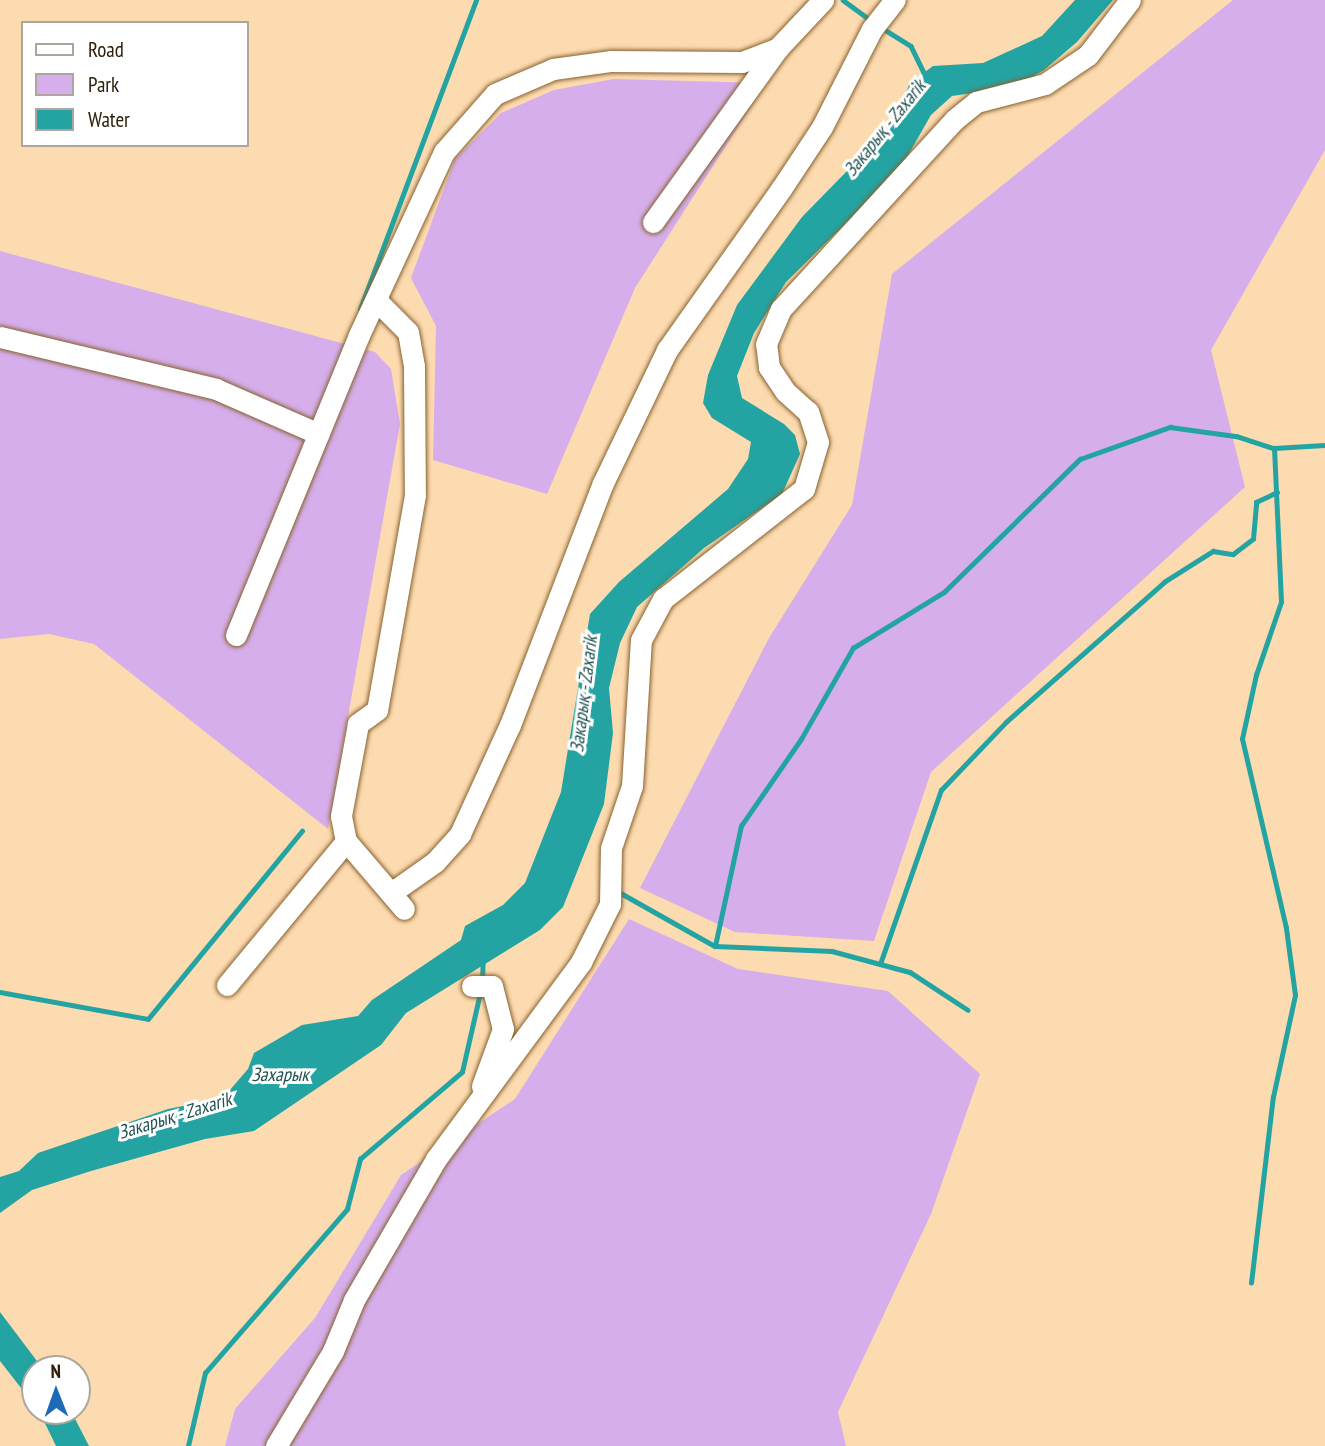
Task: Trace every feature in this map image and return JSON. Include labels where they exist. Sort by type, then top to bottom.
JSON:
[{"type":"street","points":[[653,222],[778,48],[823,0]]},
{"type":"street","points":[[376,300],[408,332],[414,366],[415,495],[377,710],[358,724],[341,816],[346,841],[398,901],[460,834],[510,724],[603,483],[667,350],[782,189],[822,127],[872,29],[895,0]]},
{"type":"street","points":[[276,1446],[333,1351],[354,1300],[436,1159],[581,962],[610,904],[611,848],[632,786],[641,640],[657,609],[663,599],[707,562],[804,489],[818,442],[808,412],[785,391],[769,367],[766,344],[781,309],[954,120],[976,102],[1045,84],[1088,55],[1130,0]]},
{"type":"street","points":[[236,635],[376,300],[444,152],[495,94],[553,69],[611,61],[742,62],[778,48]]},
{"type":"street","points":[[0,337],[216,389],[319,434]]},
{"type":"street","points":[[227,985],[346,841]]},
{"type":"street","points":[[473,1111],[503,1029],[482,986]]},
{"type":"green space","points":[[1233,0],[1325,0],[1325,150],[1211,350],[1245,487],[931,772],[874,941],[735,932],[640,888],[769,638],[852,505],[892,274]]},
{"type":"green space","points":[[614,79],[766,83],[635,288],[547,494],[433,460],[436,326],[411,278],[455,159],[501,113],[554,90]]},
{"type":"green space","points":[[0,251],[375,352],[391,369],[400,424],[328,829],[94,644],[49,634],[0,639]]},
{"type":"green space","points":[[629,919],[738,969],[888,991],[980,1074],[931,1214],[838,1412],[846,1446],[225,1446],[235,1409],[315,1318],[401,1175],[515,1099]]},
{"type":"water","name":"Захарык","points":[[1075,0],[1113,0],[1077,42],[1044,70],[1015,87],[952,96],[931,115],[899,171],[786,282],[754,333],[737,376],[742,398],[784,424],[795,435],[800,454],[782,494],[704,548],[637,607],[620,643],[609,688],[613,733],[604,804],[563,907],[540,930],[406,1013],[381,1045],[254,1131],[205,1139],[32,1190],[0,1213],[0,1177],[19,1171],[38,1153],[168,1109],[223,1098],[248,1069],[254,1053],[302,1025],[358,1016],[372,1000],[461,940],[465,926],[503,905],[525,883],[561,792],[590,614],[619,582],[728,489],[748,459],[751,442],[712,418],[703,403],[708,375],[737,305],[802,217],[892,125],[910,83],[933,66],[983,63],[1042,36]]},
{"type":"water","points":[[0,1312],[32,1355],[21,1355],[21,1388],[0,1361]]},
{"type":"water","points":[[46,1425],[78,1425],[89,1446],[56,1446]]},
{"type":"waterway","points":[[360,309],[476,0]]},
{"type":"waterway","points":[[843,0],[872,21]]},
{"type":"waterway","name":"Закарық - Zaxarik","points":[[882,28],[911,46],[926,77]]},
{"type":"waterway","points":[[715,946],[741,826],[801,739],[853,648],[944,592],[1080,459],[1170,427],[1236,436],[1274,448],[1325,445]]},
{"type":"waterway","points":[[1251,1283],[1273,1097],[1295,995],[1286,928],[1242,739],[1256,675],[1281,602],[1274,448]]},
{"type":"waterway","points":[[880,964],[941,790],[1006,722],[1164,582],[1213,551],[1233,554],[1253,539],[1256,502],[1277,492]]},
{"type":"waterway","points":[[0,992],[148,1019],[302,831]]},
{"type":"waterway","points":[[619,892],[715,946],[832,951],[910,972],[968,1010]]},
{"type":"waterway","points":[[482,981],[483,958]]},
{"type":"waterway","points":[[188,1446],[205,1373],[347,1209],[360,1159],[462,1072],[480,993]]}]
